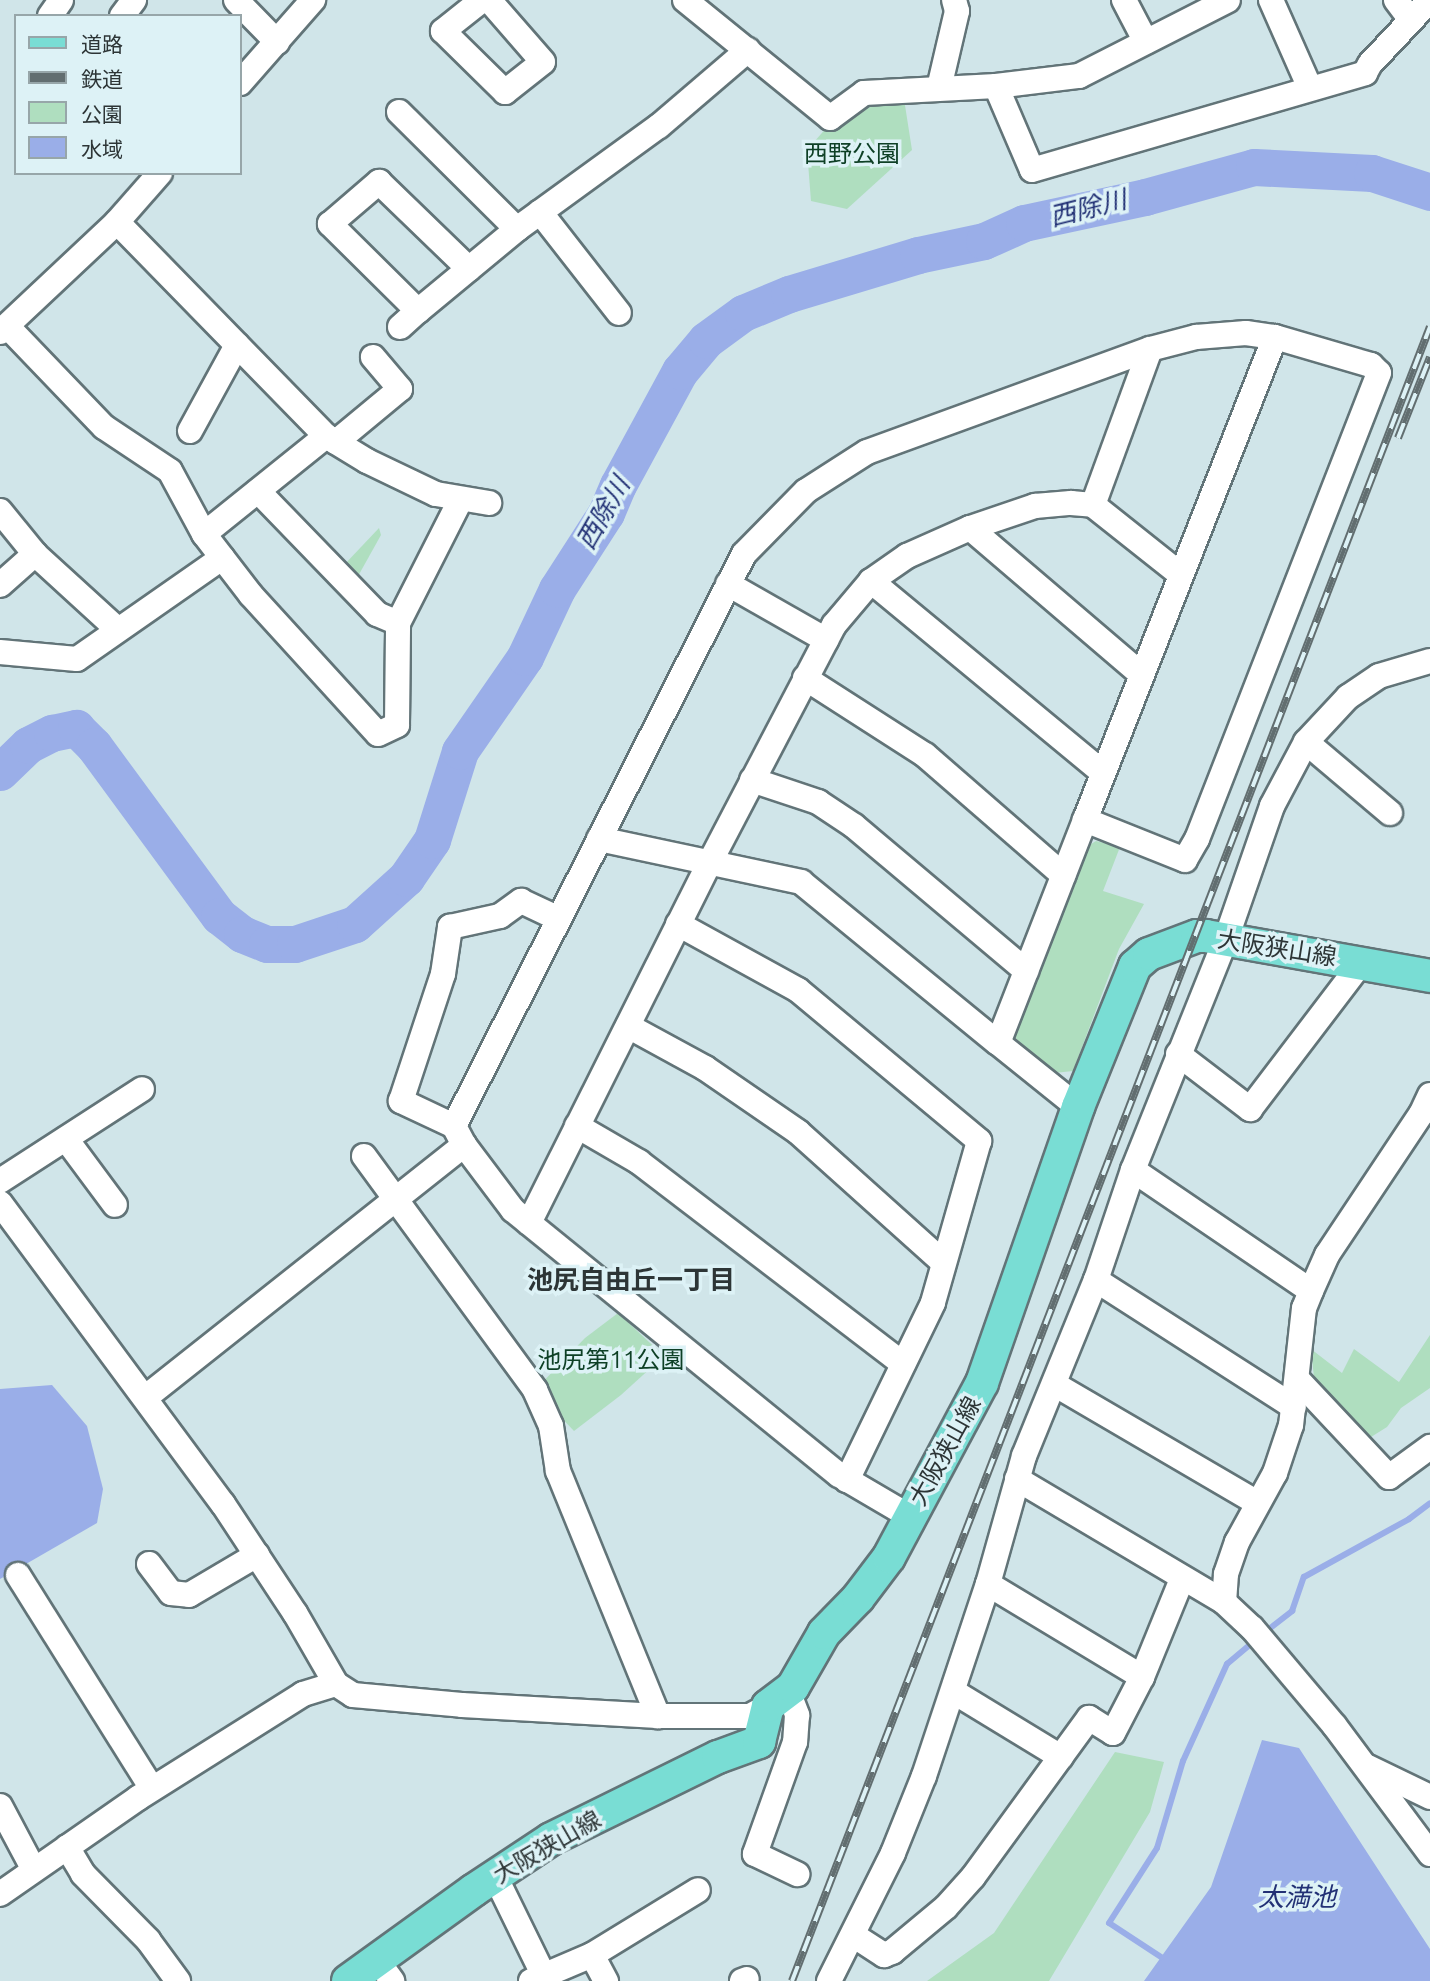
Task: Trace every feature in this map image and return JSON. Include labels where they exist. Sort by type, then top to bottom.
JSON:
[{"type":"main road","name":"大阪狭山線","points":[[348,1981],[384,1971],[495,1876],[551,1839],[718,1757],[759,1742],[778,1699],[824,1633],[858,1598],[889,1557],[982,1383],[1078,1107],[1135,966],[1149,954],[1197,936],[1362,962],[1430,976]]},
{"type":"street","points":[[236,0],[276,41]]},
{"type":"street","points":[[242,81],[313,0]]},
{"type":"street","points":[[482,0],[443,31],[505,92],[543,62],[489,0]]},
{"type":"street","points":[[685,0],[830,118],[864,93],[996,86],[1079,76],[1146,42],[1198,7],[1228,0]]},
{"type":"street","points":[[939,88],[957,11],[954,0]]},
{"type":"street","points":[[1124,0],[1146,42]]},
{"type":"street","points":[[1271,0],[1310,88]]},
{"type":"street","points":[[1395,0],[1411,20]]},
{"type":"street","points":[[996,86],[1032,170],[1365,73],[1430,0]]},
{"type":"street","points":[[468,269],[379,182],[330,224],[409,319],[517,229],[659,126],[748,50]]},
{"type":"street","points":[[399,112],[517,229]]},
{"type":"street","points":[[158,175],[117,222],[4,329],[104,427],[170,471],[204,534],[259,605],[378,734],[397,725],[398,623],[461,499]]},
{"type":"street","points":[[540,212],[619,313]]},
{"type":"street","points":[[117,222],[331,439],[368,461],[436,494],[489,503]]},
{"type":"street","points":[[146,1397],[396,1201],[459,1135],[559,919],[744,554],[806,491],[867,452],[1150,349],[1196,337],[1246,333],[1275,337],[1371,365],[1379,373],[1197,839],[1185,860],[1084,820]]},
{"type":"street","points":[[998,1043],[1275,337]]},
{"type":"street","points":[[190,431],[237,345]]},
{"type":"street","points":[[1093,505],[1150,349]]},
{"type":"street","points":[[204,534],[258,491],[400,390],[373,357]]},
{"type":"street","points":[[258,491],[377,614],[398,623]]},
{"type":"street","points":[[529,1223],[678,924],[826,640],[834,625],[871,581],[906,556],[970,527],[1035,506],[1093,505],[1181,575]]},
{"type":"street","points":[[0,510],[35,554],[117,629]]},
{"type":"street","points":[[970,527],[1142,675]]},
{"type":"street","points":[[0,585],[35,554]]},
{"type":"street","points":[[0,652],[77,659],[222,558]]},
{"type":"street","points":[[871,581],[1103,773]]},
{"type":"street","points":[[728,584],[826,640]]},
{"type":"street","points":[[829,1981],[893,1853],[954,1692],[1017,1479],[1096,1280],[1133,1170],[1226,939],[1272,806],[1307,742],[1348,697],[1379,676],[1430,661]]},
{"type":"street","points":[[806,678],[925,755],[1063,875]]},
{"type":"street","points":[[1307,742],[1390,813]]},
{"type":"street","points":[[752,780],[818,802],[853,826],[1026,971]]},
{"type":"street","points":[[599,839],[801,882],[1078,1107]]},
{"type":"street","points":[[559,919],[521,901],[500,916],[450,927],[443,974],[401,1101],[459,1135],[513,1210],[846,1480],[909,1516]]},
{"type":"street","points":[[678,924],[798,990],[979,1141],[933,1303],[846,1480]]},
{"type":"street","points":[[1178,1054],[1250,1109],[1362,962]]},
{"type":"street","points":[[628,1026],[705,1068],[798,1132],[943,1262]]},
{"type":"street","points":[[0,1181],[142,1090]]},
{"type":"street","points":[[1224,1602],[1226,1574],[1237,1542],[1275,1473],[1294,1407],[1304,1308],[1311,1290],[1327,1255],[1421,1114],[1430,1095]]},
{"type":"street","points":[[577,1126],[639,1162],[903,1364]]},
{"type":"street","points":[[66,1139],[115,1205]]},
{"type":"street","points":[[364,1156],[535,1390],[551,1426],[558,1471],[658,1716]]},
{"type":"street","points":[[1133,1170],[1311,1290]]},
{"type":"street","points":[[4,1217],[146,1397],[257,1555],[336,1684],[353,1695],[658,1716],[750,1716],[778,1699],[797,1715],[795,1742],[755,1854],[797,1874]]},
{"type":"street","points":[[1096,1280],[1294,1407]]},
{"type":"street","points":[[1298,1380],[1389,1477],[1430,1447]]},
{"type":"street","points":[[1054,1384],[1258,1503]]},
{"type":"street","points":[[1017,1479],[1224,1602],[1252,1629],[1364,1765],[1430,1854]]},
{"type":"street","points":[[149,1564],[171,1593],[189,1595],[257,1555]]},
{"type":"street","points":[[18,1575],[152,1789]]},
{"type":"street","points":[[853,1935],[884,1955],[938,1914],[973,1877],[1089,1718],[1113,1733],[1142,1678],[1182,1579]]},
{"type":"street","points":[[988,1584],[1142,1678]]},
{"type":"street","points":[[0,1894],[152,1789],[303,1694],[336,1684]]},
{"type":"street","points":[[954,1692],[1060,1757]]},
{"type":"street","points":[[1364,1765],[1430,1797]]},
{"type":"street","points":[[0,1806],[34,1870]]},
{"type":"street","points":[[67,1847],[83,1874],[148,1940],[178,1981]]},
{"type":"street","points":[[495,1876],[538,1978],[592,1955],[698,1890]]},
{"type":"street","points":[[592,1955],[606,1981]]},
{"type":"green space","name":"西野公園","points":[[866,99],[904,99],[912,150],[847,209],[811,201],[807,150],[828,126]]},
{"type":"green space","points":[[379,528],[381,535],[357,578],[344,565]]},
{"type":"green space","points":[[1096,841],[1120,847],[1103,891],[1144,904],[1119,949],[1073,1071],[1054,1073],[1022,1047],[1013,1034],[1088,846]]},
{"type":"green space","name":"池尻第11公園","points":[[618,1313],[664,1356],[621,1395],[574,1431],[535,1390],[585,1338]]},
{"type":"green space","points":[[1430,1335],[1430,1388],[1401,1408],[1387,1427],[1371,1437],[1314,1378],[1311,1349],[1342,1373],[1354,1349],[1399,1382]]},
{"type":"green space","points":[[1115,1752],[1164,1762],[1150,1812],[1049,1981],[927,1981],[994,1933]]},
{"type":"water","points":[[52,1385],[87,1426],[103,1489],[97,1523],[0,1579],[0,1389]]},
{"type":"water","name":"太満池","points":[[1262,1740],[1299,1748],[1430,1949],[1430,1981],[1144,1981],[1211,1887]]},
{"type":"waterway","name":"西除川","points":[[0,772],[28,745],[52,733],[76,728],[94,746],[219,916],[242,934],[267,944],[295,944],[355,924],[406,878],[432,840],[460,751],[525,657],[557,589],[606,513],[618,485],[680,371],[706,340],[743,313],[789,294],[918,255],[984,241],[1024,223],[1145,197],[1254,167],[1372,173],[1430,192]]},
{"type":"waterway","points":[[1264,1633],[1292,1611],[1304,1577],[1409,1519],[1430,1503]]},
{"type":"waterway","points":[[1161,1957],[1109,1923],[1157,1848],[1183,1761],[1227,1664],[1256,1640]]},
{"type":"railway","points":[[792,1981],[1430,327]]},
{"type":"railway","points":[[1398,438],[1430,357]]},
{"type":"district","name":"池尻自由丘一丁目","points":[[631,1280]]}]
